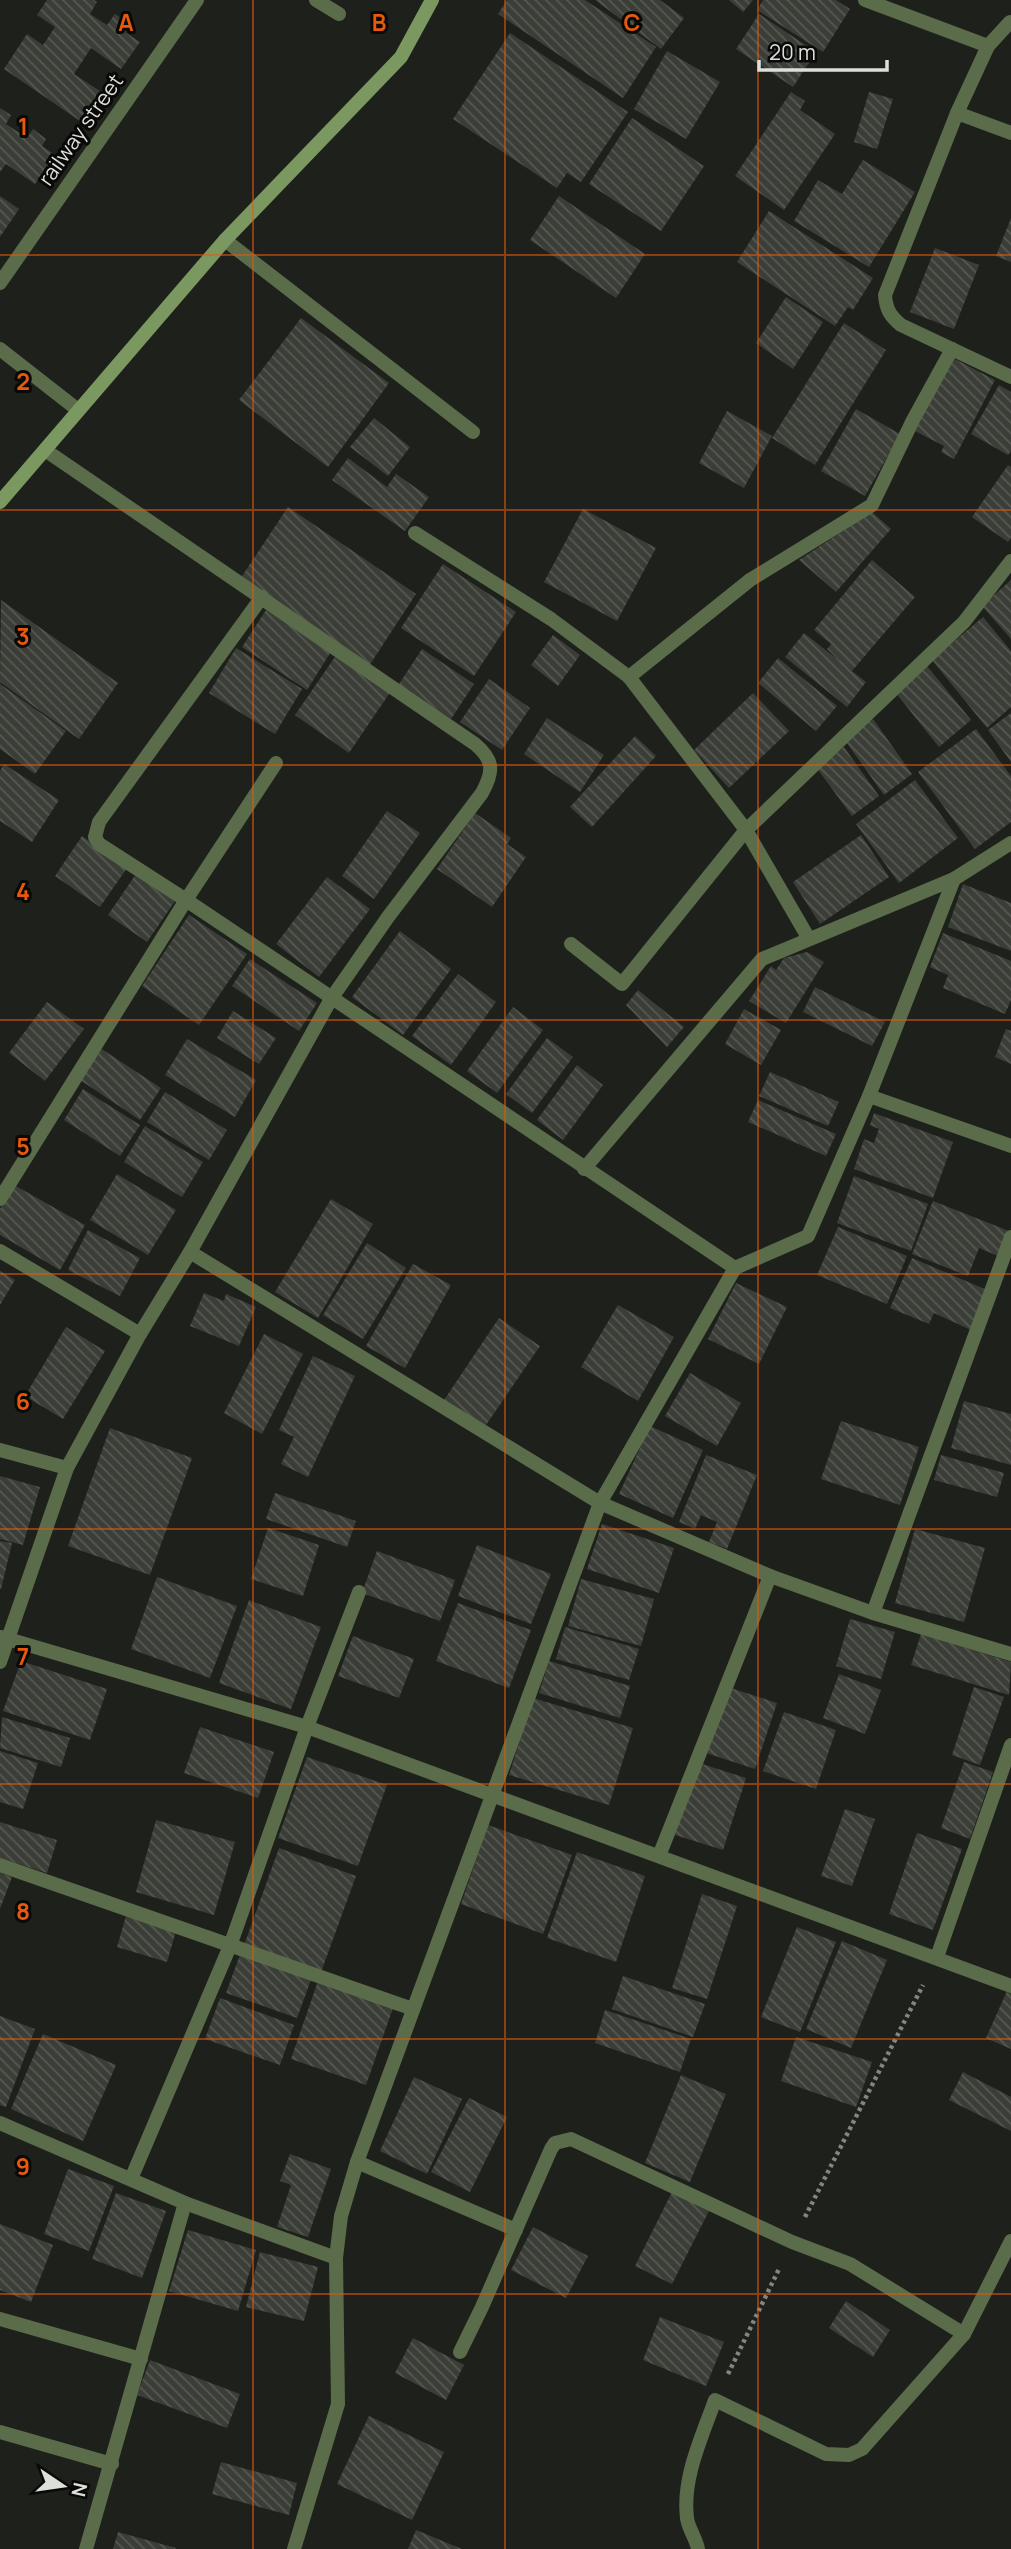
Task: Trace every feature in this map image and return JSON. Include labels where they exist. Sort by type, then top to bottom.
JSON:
[{"type":"main road","points":[[0,502],[225,240],[401,58],[432,0]]},
{"type":"street","name":"railway street","points":[[0,284],[197,0]]},
{"type":"street","points":[[316,0],[339,14]]},
{"type":"street","points":[[865,0],[988,46]]},
{"type":"street","points":[[1010,22],[988,46],[957,113],[885,295],[886,307],[892,318],[901,325],[1011,377]]},
{"type":"street","points":[[957,113],[1011,132]]},
{"type":"street","points":[[225,240],[473,432]]},
{"type":"street","points":[[0,348],[78,411]]},
{"type":"street","points":[[629,677],[750,580],[872,505],[913,420],[952,349]]},
{"type":"street","points":[[0,1662],[5,1637],[67,1468],[140,1334],[190,1252],[331,999],[388,917],[482,793],[490,780],[491,766],[486,753],[475,744],[45,450]]},
{"type":"street","points":[[415,533],[551,619],[629,677],[746,830],[809,939]]},
{"type":"street","points":[[572,944],[622,984],[746,830],[964,622],[1011,561]]},
{"type":"street","points":[[262,597],[96,828],[95,837],[106,850],[186,900],[734,1268]]},
{"type":"street","points":[[0,1199],[186,900],[276,763]]},
{"type":"street","points":[[584,1169],[762,958],[954,879],[1011,843]]},
{"type":"street","points":[[294,2549],[338,2404],[336,2258],[341,2216],[357,2162],[600,1503],[734,1268],[808,1236],[869,1096],[954,879]]},
{"type":"street","points":[[869,1096],[1011,1146]]},
{"type":"street","points":[[873,1613],[1011,1237]]},
{"type":"street","points":[[0,1251],[140,1334]]},
{"type":"street","points":[[190,1252],[600,1503],[770,1576],[873,1613],[1011,1654]]},
{"type":"street","points":[[0,1450],[67,1468]]},
{"type":"street","points":[[659,1856],[770,1576]]},
{"type":"street","points":[[131,2179],[230,1946],[307,1727],[359,1592]]},
{"type":"street","points":[[5,1637],[307,1727],[1011,1986]]},
{"type":"street","points":[[937,1957],[1011,1745]]},
{"type":"street","points":[[0,1865],[413,2009]]},
{"type":"street","points":[[0,2123],[185,2203],[336,2258]]},
{"type":"street","points":[[460,2352],[551,2149],[555,2143],[571,2139],[792,2242],[850,2264],[964,2334]]},
{"type":"street","points":[[357,2162],[516,2230]]},
{"type":"street","points":[[86,2549],[185,2203]]},
{"type":"street","points":[[698,2549],[687,2521],[686,2499],[690,2472],[715,2400],[826,2454],[849,2455],[862,2449],[964,2334],[1011,2241]]},
{"type":"street","points":[[0,2319],[141,2359]]},
{"type":"street","points":[[0,2432],[112,2463]]},
{"type":"path","points":[[715,2400],[937,1957]]},
{"type":"building","points":[[47,0],[94,0],[97,2],[90,14],[107,25],[115,14],[131,25],[125,32],[140,42],[121,69],[91,48],[74,74],[103,93],[83,123],[4,69],[27,34],[43,45],[55,27],[37,15]]},
{"type":"building","points":[[507,0],[585,0],[656,47],[623,98],[498,14]]},
{"type":"building","points":[[595,0],[660,0],[684,18],[661,49]]},
{"type":"building","points":[[729,0],[753,0],[743,12]]},
{"type":"building","points":[[763,0],[836,0],[850,9],[823,52],[757,10]]},
{"type":"building","points":[[759,14],[816,52],[793,87],[736,49]]},
{"type":"building","points":[[510,33],[628,112],[581,182],[567,173],[557,188],[453,119]]},
{"type":"building","points":[[667,51],[720,82],[686,139],[634,109]]},
{"type":"building","points":[[791,92],[805,101],[800,110],[835,134],[784,210],[735,176]]},
{"type":"building","points":[[869,92],[893,99],[877,149],[854,142]]},
{"type":"building","points":[[0,108],[11,115],[6,124],[27,138],[33,129],[46,139],[42,146],[55,155],[35,184],[6,164],[0,172]]},
{"type":"building","points":[[632,118],[704,166],[661,231],[589,184]]},
{"type":"building","points":[[863,160],[915,192],[869,267],[794,221],[818,180],[842,194]]},
{"type":"building","points":[[0,196],[19,209],[0,237]]},
{"type":"building","points":[[559,196],[645,254],[616,298],[530,240]]},
{"type":"building","points":[[769,211],[873,278],[853,310],[848,307],[835,326],[737,262]]},
{"type":"building","points":[[1011,218],[1011,262],[996,256]]},
{"type":"building","points":[[935,248],[979,265],[954,329],[910,312]]},
{"type":"building","points":[[786,297],[823,322],[793,369],[756,343]]},
{"type":"building","points":[[301,318],[389,383],[328,467],[239,400]]},
{"type":"building","points":[[844,323],[886,350],[815,465],[772,438]]},
{"type":"building","points":[[953,358],[995,380],[954,459],[941,452],[944,446],[915,431]]},
{"type":"building","points":[[999,385],[1011,392],[1011,451],[1008,455],[971,434]]},
{"type":"building","points":[[856,409],[900,434],[865,496],[821,471]]},
{"type":"building","points":[[727,411],[772,436],[744,488],[699,463]]},
{"type":"building","points":[[374,418],[410,447],[388,476],[350,447]]},
{"type":"building","points":[[348,458],[387,487],[396,474],[429,497],[405,531],[332,480]]},
{"type":"building","points":[[1008,465],[1011,467],[1011,538],[1008,542],[972,517]]},
{"type":"building","points":[[288,507],[416,594],[369,666],[240,579]]},
{"type":"building","points":[[583,509],[656,548],[617,621],[544,582]]},
{"type":"building","points":[[872,512],[891,529],[836,592],[799,560]]},
{"type":"building","points":[[872,560],[915,597],[852,671],[866,682],[847,707],[785,657],[804,633],[841,662],[827,649],[831,644],[814,630]]},
{"type":"building","points":[[443,564],[516,612],[474,676],[401,628]]},
{"type":"building","points":[[1011,580],[1011,639],[982,606]]},
{"type":"building","points":[[1,600],[118,683],[79,739],[0,682]]},
{"type":"building","points":[[268,607],[332,650],[307,690],[242,647]]},
{"type":"building","points":[[983,617],[1011,651],[1011,707],[987,728],[932,660]]},
{"type":"building","points":[[553,635],[580,655],[558,686],[531,665]]},
{"type":"building","points":[[236,648],[302,689],[275,734],[209,693]]},
{"type":"building","points":[[422,649],[474,684],[451,719],[399,684]]},
{"type":"building","points":[[339,651],[393,688],[349,753],[295,715]]},
{"type":"building","points":[[778,658],[837,706],[816,731],[758,683]]},
{"type":"building","points":[[927,666],[971,720],[939,747],[895,692]]},
{"type":"building","points":[[489,679],[530,708],[502,750],[460,722]]},
{"type":"building","points":[[0,684],[66,731],[35,774],[0,749]]},
{"type":"building","points":[[753,693],[789,731],[729,788],[694,750]]},
{"type":"building","points":[[1011,713],[1011,762],[988,730]]},
{"type":"building","points":[[547,718],[604,755],[580,792],[524,754]]},
{"type":"building","points":[[873,719],[912,774],[884,795],[844,739]]},
{"type":"building","points":[[976,729],[1011,776],[1011,822],[975,849],[918,772]]},
{"type":"building","points":[[635,736],[656,756],[592,827],[570,807]]},
{"type":"building","points":[[844,747],[879,796],[852,816],[816,767]]},
{"type":"building","points":[[4,764],[59,800],[32,842],[0,821],[0,771]]},
{"type":"building","points":[[915,780],[958,838],[899,883],[856,824]]},
{"type":"building","points":[[387,811],[420,833],[374,899],[342,876]]},
{"type":"building","points":[[475,813],[511,838],[507,844],[526,857],[492,907],[437,869]]},
{"type":"building","points":[[861,835],[889,877],[820,924],[793,882]]},
{"type":"building","points":[[82,836],[127,868],[100,907],[55,876]]},
{"type":"building","points":[[136,874],[175,901],[147,942],[108,915]]},
{"type":"building","points":[[327,877],[370,909],[319,977],[276,944]]},
{"type":"building","points":[[963,884],[1011,903],[1011,951],[948,927]]},
{"type":"building","points":[[189,915],[247,954],[199,1025],[142,986]]},
{"type":"building","points":[[400,931],[451,969],[403,1035],[352,997]]},
{"type":"building","points":[[943,933],[1011,961],[1011,1000],[1005,1014],[943,988],[948,975],[930,967]]},
{"type":"building","points":[[807,952],[824,962],[786,1023],[749,1001],[771,966],[776,970],[784,958]]},
{"type":"building","points":[[250,959],[317,1003],[299,1031],[232,986]]},
{"type":"building","points":[[458,974],[496,1002],[451,1065],[412,1036]]},
{"type":"building","points":[[815,987],[885,1022],[872,1046],[803,1012]]},
{"type":"building","points":[[638,990],[684,1027],[667,1047],[626,1005]]},
{"type":"building","points":[[47,1002],[84,1029],[45,1081],[9,1053]]},
{"type":"building","points":[[513,1007],[543,1030],[497,1093],[467,1071]]},
{"type":"building","points":[[744,1009],[781,1030],[761,1065],[725,1044]]},
{"type":"building","points":[[233,1011],[276,1038],[259,1064],[217,1038]]},
{"type":"building","points":[[1006,1029],[1011,1031],[1011,1064],[995,1057]]},
{"type":"building","points":[[547,1038],[573,1057],[532,1113],[506,1094]]},
{"type":"building","points":[[187,1039],[256,1080],[235,1117],[165,1075]]},
{"type":"building","points":[[100,1048],[161,1088],[140,1120],[80,1080]]},
{"type":"building","points":[[577,1065],[603,1085],[563,1140],[537,1120]]},
{"type":"building","points":[[770,1072],[839,1102],[828,1126],[759,1096]]},
{"type":"building","points":[[83,1089],[140,1125],[120,1156],[64,1120]]},
{"type":"building","points":[[165,1092],[227,1130],[209,1160],[147,1122]]},
{"type":"building","points":[[758,1100],[836,1134],[826,1156],[748,1122]]},
{"type":"building","points":[[874,1113],[953,1142],[933,1198],[854,1169],[864,1139],[874,1143],[879,1129],[870,1125]]},
{"type":"building","points":[[145,1126],[203,1162],[182,1197],[124,1162]]},
{"type":"building","points":[[117,1174],[176,1210],[148,1255],[90,1220]]},
{"type":"building","points":[[854,1176],[928,1204],[911,1251],[837,1223]]},
{"type":"building","points":[[14,1185],[85,1225],[60,1270],[0,1235],[0,1209]]},
{"type":"building","points":[[331,1199],[373,1224],[318,1318],[275,1292]]},
{"type":"building","points":[[933,1201],[1009,1231],[998,1256],[979,1248],[968,1276],[912,1254]]},
{"type":"building","points":[[838,1227],[907,1256],[887,1304],[817,1275]]},
{"type":"building","points":[[88,1230],[140,1258],[120,1296],[68,1270]]},
{"type":"building","points":[[367,1243],[406,1268],[363,1339],[323,1315]]},
{"type":"building","points":[[912,1258],[987,1290],[971,1330],[934,1313],[929,1324],[890,1308]]},
{"type":"building","points":[[413,1264],[451,1285],[405,1368],[366,1346]]},
{"type":"building","points":[[0,1271],[15,1280],[0,1305]]},
{"type":"building","points":[[736,1283],[787,1307],[759,1364],[708,1339]]},
{"type":"building","points":[[204,1293],[224,1301],[226,1294],[256,1307],[239,1346],[190,1326]]},
{"type":"building","points":[[618,1305],[674,1337],[638,1401],[581,1367]]},
{"type":"building","points":[[499,1318],[540,1346],[484,1428],[444,1400]]},
{"type":"building","points":[[66,1327],[105,1351],[63,1419],[25,1396]]},
{"type":"building","points":[[264,1334],[303,1354],[262,1434],[224,1413]]},
{"type":"building","points":[[313,1356],[355,1376],[308,1477],[281,1464],[294,1437],[279,1430]]},
{"type":"building","points":[[690,1373],[741,1403],[717,1446],[665,1416]]},
{"type":"building","points":[[964,1401],[1011,1414],[1011,1465],[951,1448]]},
{"type":"building","points":[[841,1421],[919,1447],[900,1505],[821,1479]]},
{"type":"building","points":[[650,1426],[703,1450],[673,1518],[619,1494]]},
{"type":"building","points":[[110,1428],[192,1458],[150,1575],[68,1546]]},
{"type":"building","points":[[706,1455],[757,1475],[727,1549],[709,1542],[717,1522],[701,1515],[695,1529],[679,1522]]},
{"type":"building","points":[[941,1455],[1004,1473],[997,1497],[934,1480]]},
{"type":"building","points":[[0,1476],[40,1487],[23,1545],[0,1539]]},
{"type":"building","points":[[275,1493],[356,1521],[347,1547],[266,1519]]},
{"type":"building","points":[[602,1524],[674,1548],[659,1593],[587,1569]]},
{"type":"building","points":[[268,1528],[319,1545],[303,1596],[251,1579]]},
{"type":"building","points":[[915,1529],[985,1548],[964,1622],[895,1603]]},
{"type":"building","points":[[0,1541],[12,1543],[1,1589],[0,1589]]},
{"type":"building","points":[[477,1545],[551,1574],[531,1624],[458,1596]]},
{"type":"building","points":[[377,1551],[455,1580],[440,1621],[362,1593]]},
{"type":"building","points":[[157,1577],[237,1606],[210,1678],[131,1649]]},
{"type":"building","points":[[581,1579],[654,1599],[641,1646],[568,1626]]},
{"type":"building","points":[[249,1600],[321,1627],[291,1709],[219,1683]]},
{"type":"building","points":[[458,1603],[531,1630],[509,1688],[436,1661]]},
{"type":"building","points":[[850,1619],[895,1632],[881,1679],[836,1666]]},
{"type":"building","points":[[565,1627],[639,1649],[629,1680],[556,1659]]},
{"type":"building","points":[[921,1634],[1011,1662],[1009,1695],[911,1665]]},
{"type":"building","points":[[353,1636],[414,1659],[399,1698],[338,1676]]},
{"type":"building","points":[[21,1661],[107,1689],[90,1740],[3,1711]]},
{"type":"building","points":[[549,1661],[630,1686],[620,1718],[539,1693]]},
{"type":"building","points":[[839,1674],[881,1690],[865,1734],[823,1718]]},
{"type":"building","points":[[728,1687],[777,1703],[755,1769],[706,1753]]},
{"type":"building","points":[[974,1687],[1004,1697],[980,1765],[952,1755]]},
{"type":"building","points":[[533,1698],[633,1728],[609,1805],[509,1775]]},
{"type":"building","points":[[784,1712],[836,1730],[816,1789],[763,1771]]},
{"type":"building","points":[[2,1717],[70,1738],[61,1767],[0,1748]]},
{"type":"building","points":[[200,1727],[274,1752],[258,1798],[184,1773]]},
{"type":"building","points":[[0,1751],[38,1763],[23,1809],[0,1802]]},
{"type":"building","points":[[307,1757],[387,1785],[358,1866],[278,1838]]},
{"type":"building","points":[[964,1762],[993,1772],[970,1839],[941,1828]]},
{"type":"building","points":[[699,1763],[746,1778],[723,1850],[675,1835]]},
{"type":"building","points":[[845,1809],[875,1819],[852,1886],[821,1876]]},
{"type":"building","points":[[156,1820],[235,1842],[214,1915],[136,1892]]},
{"type":"building","points":[[0,1822],[57,1840],[47,1873],[0,1858]]},
{"type":"building","points":[[488,1825],[572,1855],[543,1934],[461,1904]]},
{"type":"building","points":[[917,1833],[962,1849],[933,1930],[889,1914]]},
{"type":"building","points":[[279,1848],[356,1876],[320,1975],[243,1948]]},
{"type":"building","points":[[577,1852],[645,1876],[616,1962],[547,1938]]},
{"type":"building","points":[[0,1873],[12,1877],[0,1909]]},
{"type":"building","points":[[702,1894],[737,1906],[707,1999],[672,1988]]},
{"type":"building","points":[[126,1916],[176,1931],[167,1962],[117,1947]]},
{"type":"building","points":[[797,1927],[836,1942],[800,2032],[761,2017]]},
{"type":"building","points":[[842,1941],[887,1960],[851,2048],[806,2029]]},
{"type":"building","points":[[241,1952],[312,1977],[297,2018],[226,1993]]},
{"type":"building","points":[[623,1976],[705,2004],[693,2037],[612,2009]]},
{"type":"building","points":[[318,1981],[393,2008],[366,2085],[291,2059]]},
{"type":"building","points":[[1007,1991],[1011,1993],[1011,2049],[986,2038]]},
{"type":"building","points":[[220,1998],[294,2025],[280,2065],[205,2039]]},
{"type":"building","points":[[605,2010],[691,2039],[680,2072],[595,2043]]},
{"type":"building","points":[[0,2016],[35,2029],[6,2107],[0,2105]]},
{"type":"building","points":[[43,2034],[116,2065],[83,2141],[11,2109]]},
{"type":"building","points":[[796,2037],[872,2062],[856,2107],[781,2081]]},
{"type":"building","points":[[963,2072],[1011,2097],[1011,2131],[949,2100]]},
{"type":"building","points":[[681,2075],[726,2094],[690,2182],[645,2163]]},
{"type":"building","points":[[414,2077],[462,2099],[427,2174],[380,2151]]},
{"type":"building","points":[[469,2098],[507,2117],[470,2192],[431,2172]]},
{"type":"building","points":[[290,2154],[331,2169],[308,2237],[277,2227],[291,2185],[280,2181]]},
{"type":"building","points":[[68,2169],[114,2186],[89,2251],[44,2234]]},
{"type":"building","points":[[672,2192],[709,2211],[672,2284],[635,2266]]},
{"type":"building","points":[[116,2193],[166,2211],[142,2278],[92,2259]]},
{"type":"building","points":[[0,2224],[53,2245],[31,2302],[0,2290]]},
{"type":"building","points":[[533,2227],[588,2256],[566,2298],[511,2270]]},
{"type":"building","points":[[188,2230],[256,2250],[238,2311],[169,2291]]},
{"type":"building","points":[[260,2252],[318,2267],[304,2321],[246,2307]]},
{"type":"building","points":[[846,2301],[890,2330],[873,2357],[829,2328]]},
{"type":"building","points":[[660,2317],[724,2342],[706,2386],[643,2360]]},
{"type":"building","points":[[413,2338],[464,2365],[446,2400],[395,2373]]},
{"type":"building","points":[[150,2360],[240,2394],[227,2428],[137,2395]]},
{"type":"building","points":[[369,2416],[444,2452],[412,2520],[337,2484]]},
{"type":"building","points":[[221,2462],[297,2483],[289,2515],[212,2494]]},
{"type":"building","points":[[416,2530],[462,2549],[408,2549]]},
{"type":"building","points":[[118,2532],[176,2548],[113,2549]]}]
